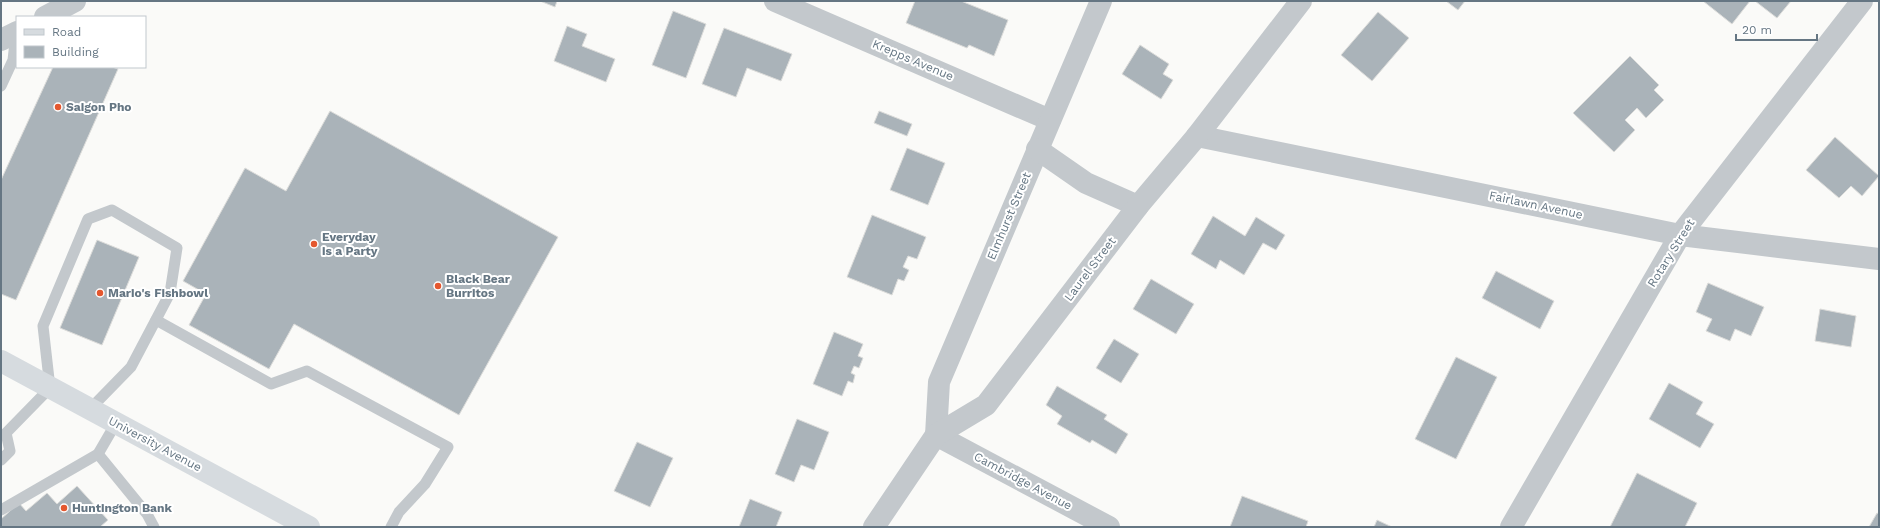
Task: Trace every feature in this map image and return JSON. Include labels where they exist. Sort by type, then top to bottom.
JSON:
[{"type":"street","points":[[47,16],[75,1]]},
{"type":"street","name":"Krepps Avenue","points":[[775,1],[1050,120]]},
{"type":"street","name":"Elmhurst Street","points":[[936,435],[939,382],[1101,1]]},
{"type":"street","name":"Laurel Street","points":[[874,527],[936,435],[986,406],[1138,206],[1196,136],[1301,1]]},
{"type":"street","name":"Rotary Street","points":[[1511,527],[1680,235],[1862,1]]},
{"type":"street","name":"Fairlawn Avenue","points":[[1196,136],[1680,235],[1879,259]]},
{"type":"street","points":[[1037,149],[1086,183],[1138,206]]},
{"type":"street","name":"University Avenue","points":[[1,361],[116,423],[283,521],[309,527]]},
{"type":"street","name":"Cambridge Avenue","points":[[936,435],[1110,527]]},
{"type":"lane","points":[[1,86],[13,60],[11,35]]},
{"type":"lane","points":[[1,460],[10,451],[3,431],[50,388],[44,326],[88,219],[112,210],[177,248],[170,293],[131,367],[90,409]]},
{"type":"lane","points":[[156,320],[271,384],[307,371],[448,447],[426,484],[399,512],[391,527]]},
{"type":"lane","points":[[1,510],[98,454],[116,423]]},
{"type":"lane","points":[[98,454],[147,514],[154,527]]},
{"type":"building","points":[[540,1],[557,1],[555,7]]},
{"type":"building","points":[[915,1],[961,1],[1008,20],[994,56],[969,45],[967,48],[906,23]]},
{"type":"building","points":[[1446,1],[1465,1],[1458,10]]},
{"type":"building","points":[[1703,1],[1750,1],[1732,24]]},
{"type":"building","points":[[1755,1],[1791,1],[1777,18]]},
{"type":"building","points":[[673,11],[706,24],[686,78],[652,65]]},
{"type":"building","points":[[1378,12],[1409,38],[1372,81],[1341,55]]},
{"type":"building","points":[[567,26],[587,34],[582,46],[615,59],[606,82],[554,61]]},
{"type":"building","points":[[724,28],[792,54],[781,81],[747,68],[736,97],[702,84]]},
{"type":"building","points":[[1140,45],[1169,64],[1163,74],[1173,80],[1161,99],[1122,74]]},
{"type":"building","points":[[1630,56],[1659,85],[1654,90],[1664,100],[1646,118],[1637,108],[1625,120],[1635,130],[1614,152],[1573,113]]},
{"type":"building","points":[[53,68],[118,69],[16,300],[1,294],[1,180]]},
{"type":"building","points":[[330,111],[558,237],[459,415],[294,324],[269,369],[189,325],[206,294],[183,281],[245,168],[286,191]]},
{"type":"building","points":[[879,111],[912,124],[907,136],[874,123]]},
{"type":"building","points":[[1835,137],[1879,176],[1862,196],[1851,186],[1839,198],[1806,170]]},
{"type":"building","points":[[907,148],[945,163],[928,205],[890,190]]},
{"type":"building","points":[[872,215],[926,237],[917,259],[908,256],[903,267],[909,270],[904,281],[898,279],[892,295],[847,277]]},
{"type":"building","points":[[1213,216],[1245,236],[1256,217],[1285,235],[1276,250],[1263,243],[1244,275],[1220,260],[1216,269],[1191,254]]},
{"type":"building","name":"Mario's Fishbowl","points":[[97,240],[139,257],[102,345],[60,328]]},
{"type":"building","points":[[1496,271],[1554,301],[1540,329],[1482,298]]},
{"type":"building","points":[[1151,279],[1194,304],[1176,334],[1133,309]]},
{"type":"building","points":[[1708,283],[1764,307],[1751,336],[1735,329],[1730,341],[1706,331],[1712,319],[1696,312]]},
{"type":"building","points":[[1820,309],[1856,316],[1851,347],[1815,341]]},
{"type":"building","points":[[834,332],[863,344],[858,356],[863,358],[859,368],[854,366],[851,373],[855,375],[853,383],[848,381],[842,396],[813,384]]},
{"type":"building","points":[[1114,339],[1139,354],[1121,383],[1096,368]]},
{"type":"building","points":[[1456,357],[1497,377],[1456,459],[1415,439]]},
{"type":"building","points":[[1669,383],[1703,402],[1696,414],[1714,424],[1700,448],[1649,419]]},
{"type":"building","points":[[1057,386],[1107,415],[1104,419],[1128,434],[1116,454],[1092,440],[1090,443],[1057,424],[1062,416],[1046,405]]},
{"type":"building","points":[[797,419],[829,432],[814,470],[801,465],[794,482],[775,474]]},
{"type":"building","points":[[637,442],[673,458],[650,507],[614,491]]},
{"type":"building","points":[[1637,473],[1697,503],[1685,527],[1610,527]]},
{"type":"building","name":"Huntington Bank","points":[[77,486],[108,520],[100,527],[1,527],[1,519],[19,503],[26,511],[47,493],[57,504]]},
{"type":"building","points":[[1242,496],[1308,521],[1306,527],[1230,527]]},
{"type":"building","points":[[750,499],[782,512],[776,527],[739,527]]},
{"type":"building","points":[[1877,513],[1879,514],[1879,527],[1869,527]]},
{"type":"building","points":[[1377,520],[1392,527],[1374,527]]},
{"type":"place","name":"Saigon Pho","points":[[58,107]]},
{"type":"place","name":"Everyday is a Party","points":[[314,244]]},
{"type":"place","name":"Black Bear Burritos","points":[[438,286]]},
{"type":"place","name":"Mario's Fishbowl","points":[[100,293]]},
{"type":"place","name":"Huntington Bank","points":[[64,508]]}]
